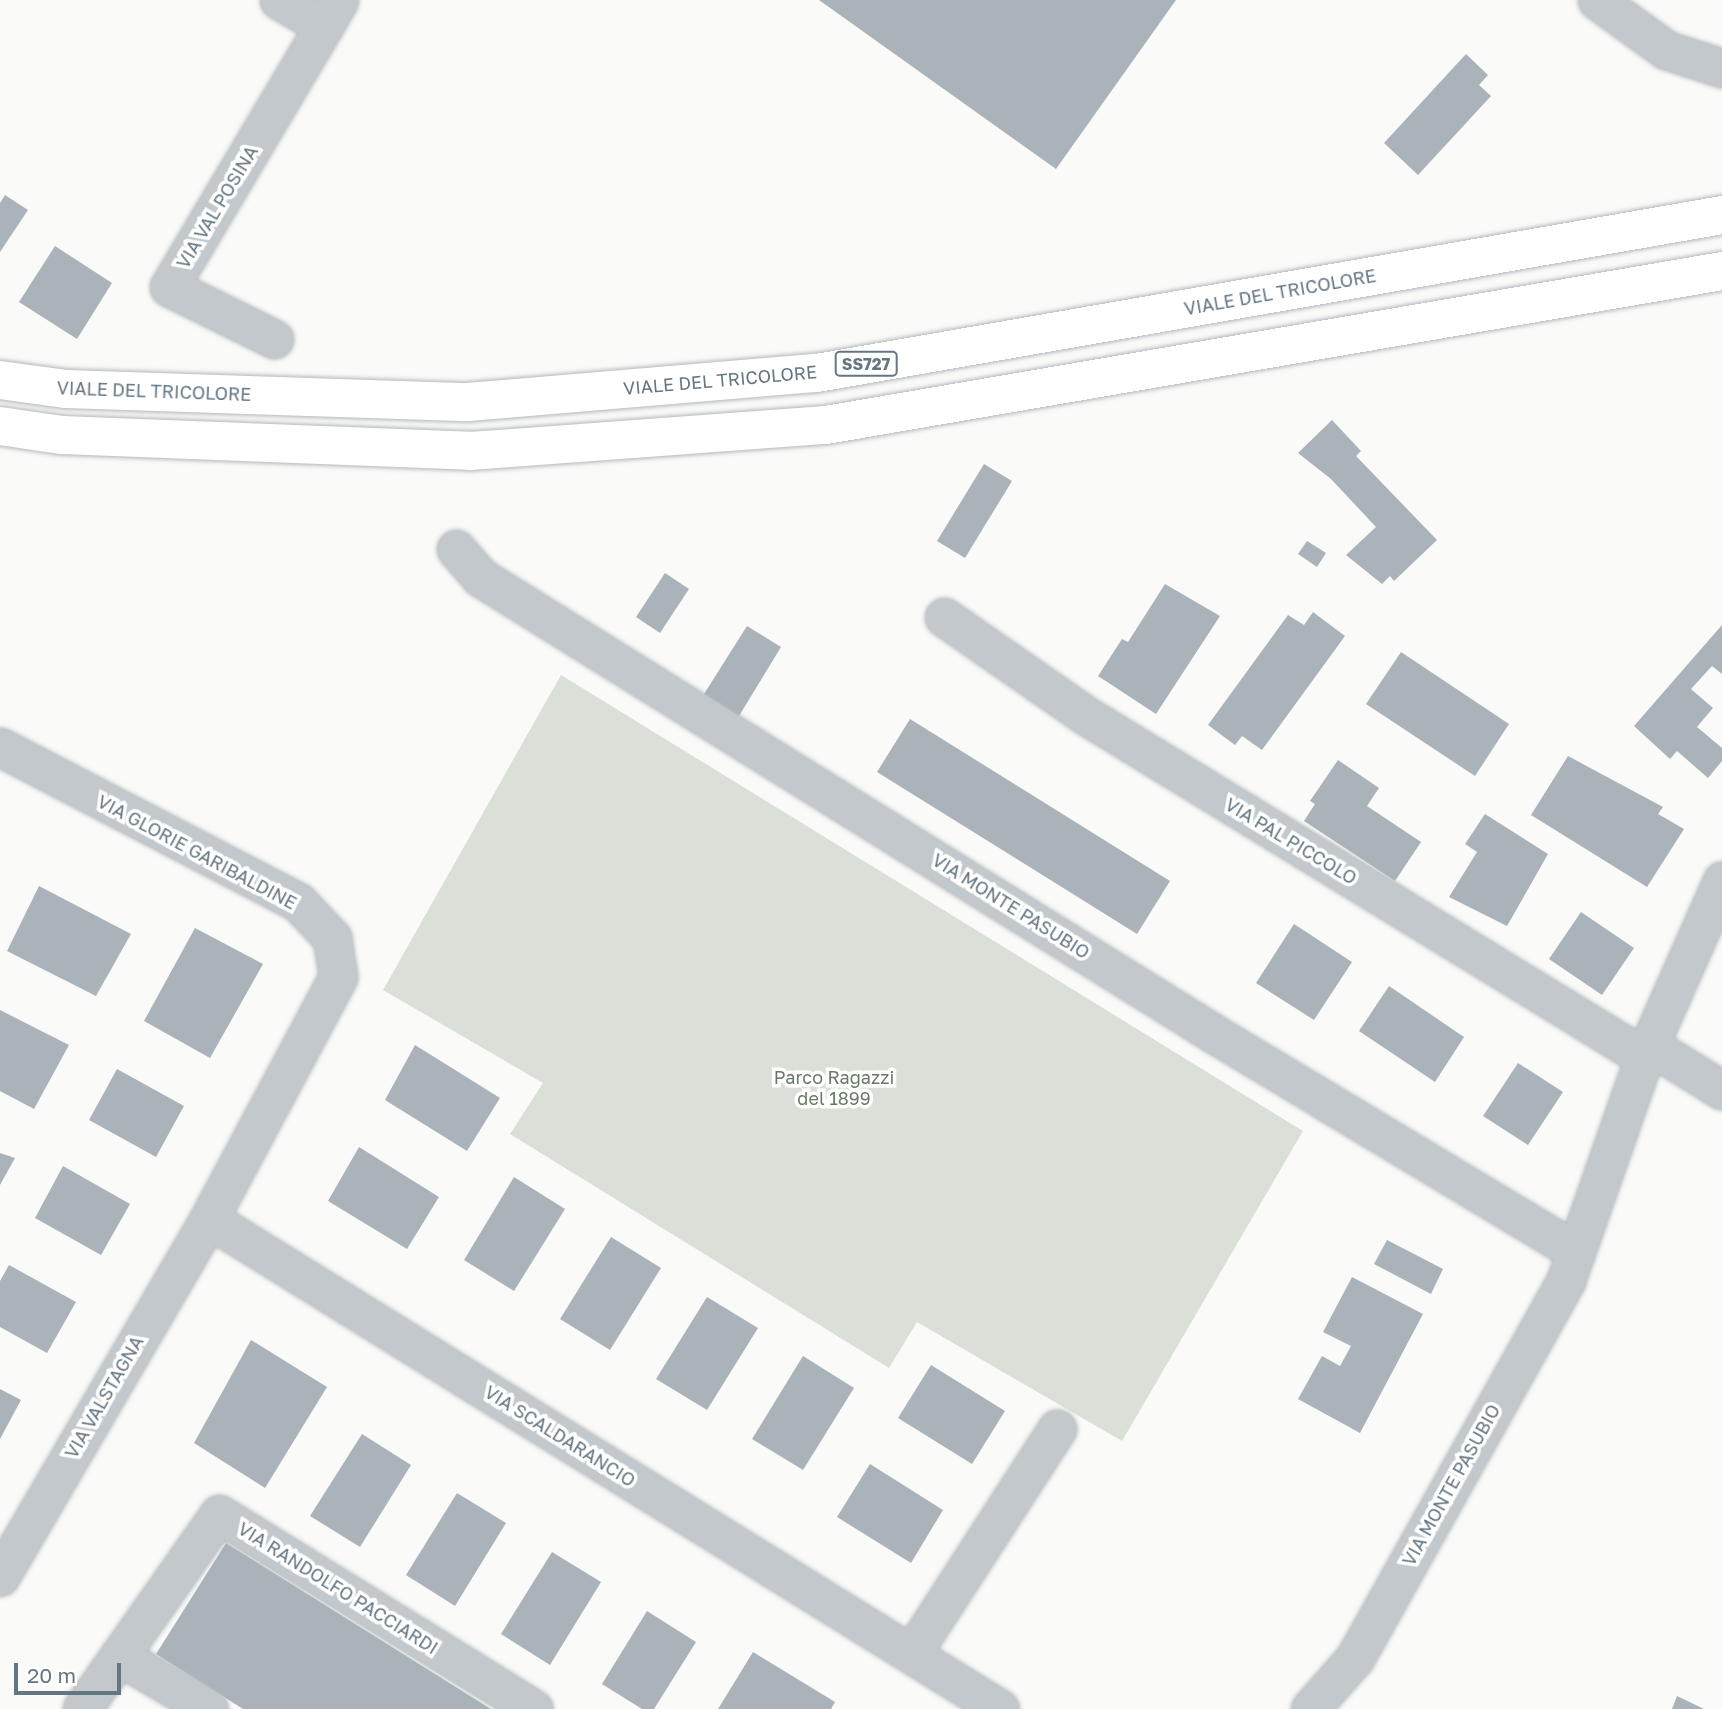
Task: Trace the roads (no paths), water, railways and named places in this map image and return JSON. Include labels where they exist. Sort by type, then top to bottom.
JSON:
[{"type":"highway","name":"VIALE DEL TRICOLORE","points":[[0,380],[66,389],[468,402],[817,373],[1722,215]]},
{"type":"highway","points":[[0,426],[62,435],[470,451],[826,425],[1722,271]]},
{"type":"street","name":"VIA VAL POSINA","points":[[274,339],[169,287],[331,13],[279,0]]},
{"type":"street","points":[[1597,0],[1666,50],[1722,68]]},
{"type":"street","name":"VIA MONTE PASUBIO","points":[[456,549],[480,577],[1216,1035],[1576,1251]]},
{"type":"street","name":"VIA PAL PICCOLO","points":[[944,617],[1085,715],[1647,1051],[1722,1090]]},
{"type":"street","name":"VIA GLORIE GARIBALDINE","points":[[0,747],[298,902],[332,938],[338,977],[209,1219]]},
{"type":"street","name":"VIA MONTE PASUBIO","points":[[1310,1709],[1355,1658],[1566,1280],[1647,1051],[1722,881]]},
{"type":"street","name":"VIA VALSTAGNA","points":[[0,1576],[209,1219]]},
{"type":"street","name":"VIA SCALDARANCIO","points":[[209,1219],[1000,1709]]},
{"type":"street","points":[[912,1653],[1057,1429]]},
{"type":"street","name":"VIA RANDOLFO PACCIARDI","points":[[82,1709],[219,1514],[533,1709]]},
{"type":"street","points":[[119,1656],[209,1709]]},
{"type":"park label","name":"Parco Ragazzi del 1899","points":[[834,1088]]}]
